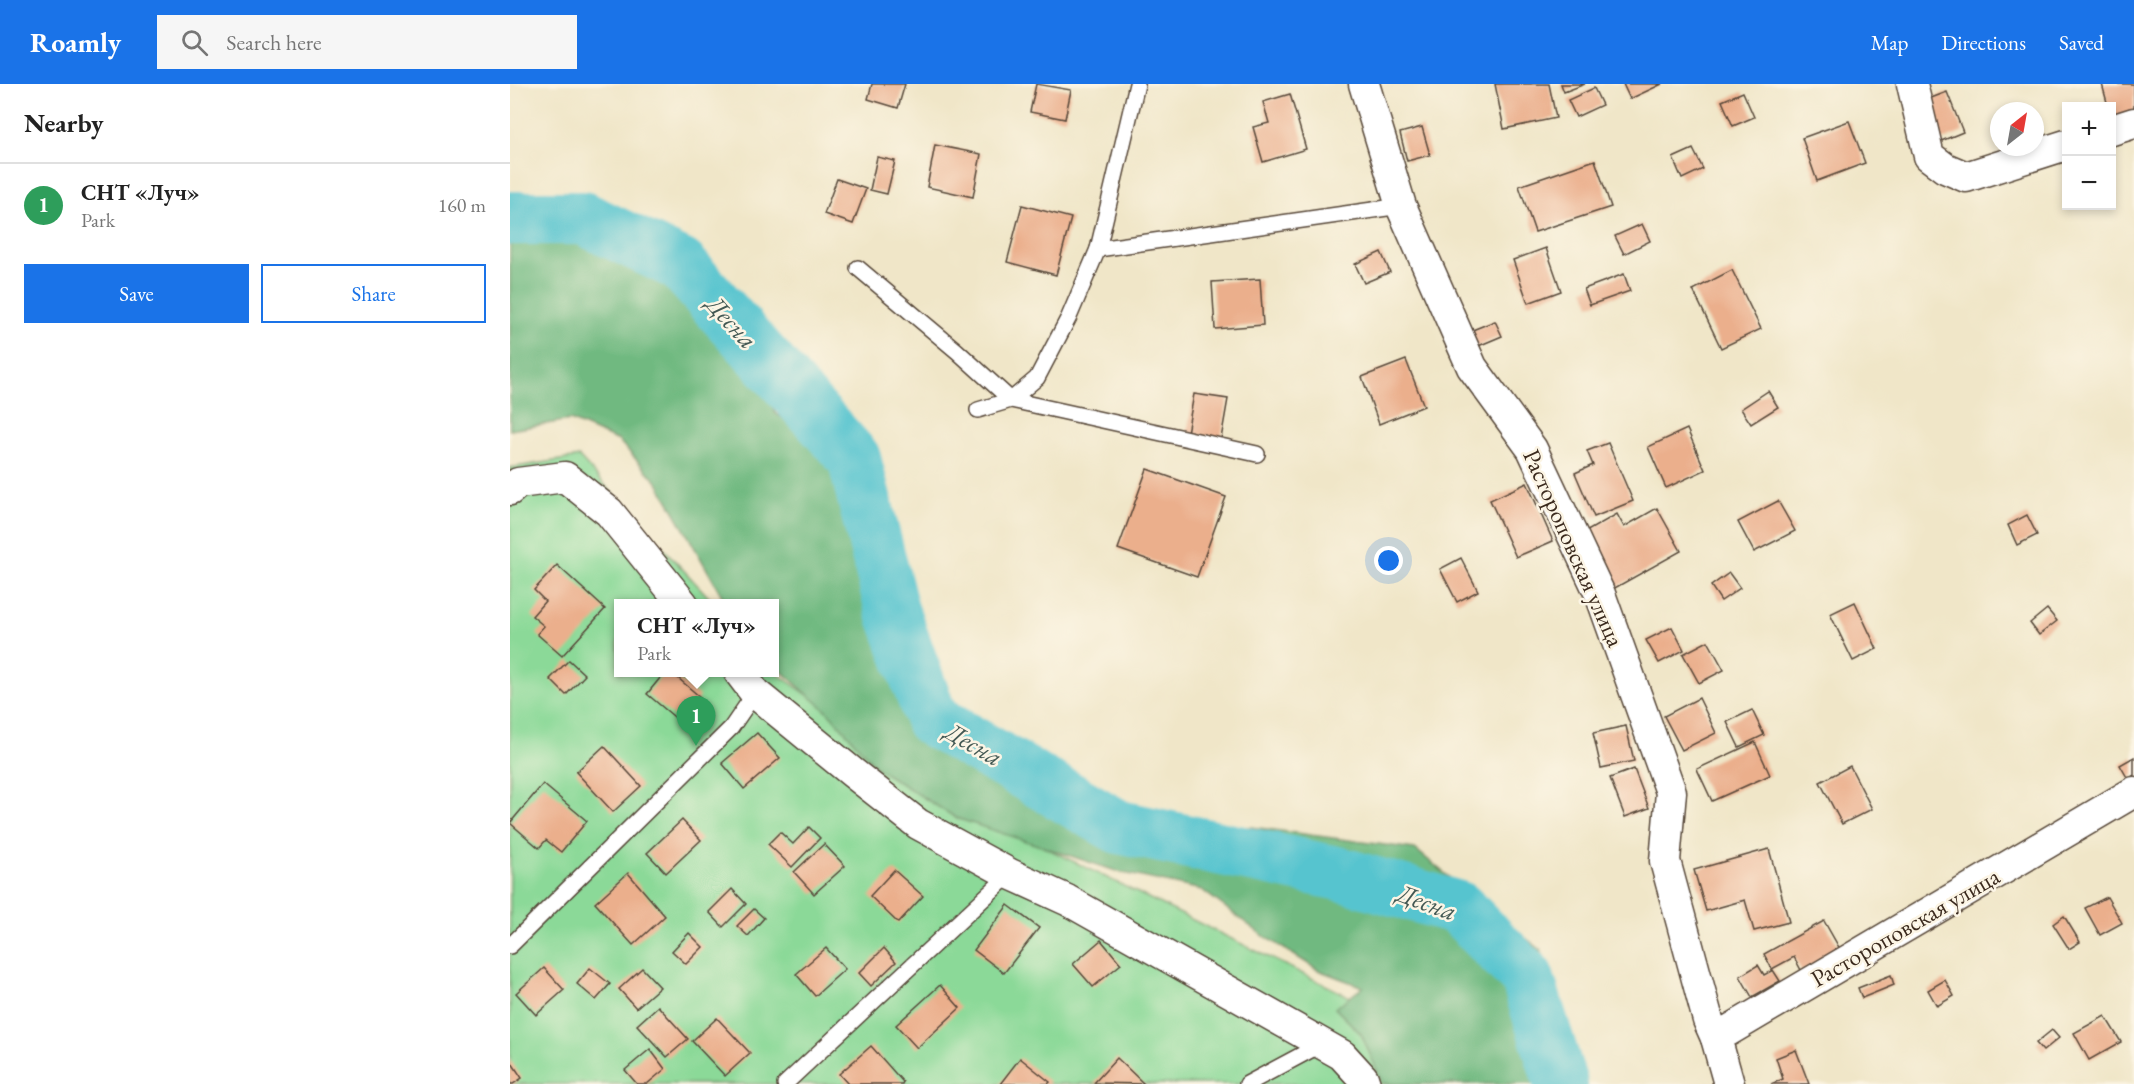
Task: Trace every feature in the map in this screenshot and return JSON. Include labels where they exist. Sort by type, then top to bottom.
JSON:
[{"type":"street","name":"Растороповская улица","points":[[1364,84],[1401,206],[1472,367],[1532,448],[1600,594],[1671,792],[1665,861],[1708,1020],[1716,1038],[2134,792]]},
{"type":"street","points":[[1912,84],[1929,156],[1946,168],[1966,177],[2062,147]]},
{"type":"street","points":[[2116,129],[2134,123]]},
{"type":"street","points":[[510,490],[518,483],[565,477],[609,512],[680,599]]},
{"type":"street","points":[[747,683],[853,773],[918,824],[1010,874],[1067,900],[1320,1045],[1342,1055],[1363,1078],[1365,1084]]},
{"type":"street","points":[[1716,1038],[1729,1084]]},
{"type":"lane","points":[[978,410],[1011,400],[1037,378],[1069,317],[1098,249],[1137,84]]},
{"type":"lane","points":[[1098,249],[1401,206]]},
{"type":"lane","points":[[858,267],[1011,400],[1257,454]]},
{"type":"lane","points":[[510,946],[731,728],[747,683]]},
{"type":"lane","points":[[785,1084],[1010,874]]},
{"type":"lane","points":[[1247,1084],[1320,1045]]},
{"type":"green space","points":[[581,231],[679,272],[755,333],[780,367],[767,388],[775,413],[811,436],[854,484],[882,627],[966,753],[1046,798],[1130,836],[1251,827],[1415,849],[1541,950],[1577,1084],[1383,1084],[1361,1034],[1335,1008],[1363,987],[1318,970],[1262,935],[1202,890],[1119,872],[956,818],[878,769],[829,713],[779,669],[779,599],[724,599],[658,483],[619,441],[570,420],[510,430],[510,234]]},
{"type":"green space","points":[[579,457],[710,599],[614,599],[614,677],[779,677],[779,675],[983,817],[1399,1021],[1420,1084],[510,1084],[510,468]]},
{"type":"building","points":[[872,84],[905,84],[898,108],[868,99]]},
{"type":"building","points":[[1036,84],[1071,90],[1065,119],[1030,112]]},
{"type":"building","points":[[1495,84],[1549,84],[1556,118],[1504,129]]},
{"type":"building","points":[[1561,84],[1585,84],[1564,92]]},
{"type":"building","points":[[1623,84],[1662,84],[1630,99]]},
{"type":"building","points":[[2102,84],[2134,84],[2134,116],[2116,121],[2116,102],[2107,102]]},
{"type":"building","points":[[1594,88],[1602,105],[1576,117],[1568,100]]},
{"type":"building","points":[[1743,92],[1754,117],[1733,126],[1722,101]]},
{"type":"building","points":[[1947,92],[1963,132],[1934,144],[1918,103]]},
{"type":"building","points":[[1290,94],[1306,149],[1263,162],[1253,127],[1269,123],[1263,102]]},
{"type":"building","points":[[1849,121],[1865,163],[1817,181],[1802,138]]},
{"type":"building","points":[[1422,127],[1430,155],[1407,161],[1400,133]]},
{"type":"building","points":[[935,145],[981,154],[973,197],[927,187]]},
{"type":"building","points":[[1693,149],[1703,169],[1682,179],[1673,158]]},
{"type":"building","points":[[877,157],[895,161],[887,194],[870,190]]},
{"type":"building","points":[[1595,160],[1611,207],[1535,232],[1519,186]]},
{"type":"building","points":[[837,179],[866,189],[853,224],[824,214]]},
{"type":"building","points":[[1022,205],[1071,218],[1056,275],[1007,262]]},
{"type":"building","points":[[1642,224],[1650,241],[1624,254],[1615,236]]},
{"type":"building","points":[[1546,248],[1561,291],[1528,303],[1513,260]]},
{"type":"building","points":[[1381,252],[1390,272],[1364,283],[1355,264]]},
{"type":"building","points":[[1732,270],[1761,329],[1721,348],[1693,290]]},
{"type":"building","points":[[1624,274],[1630,291],[1590,305],[1584,289]]},
{"type":"building","points":[[1260,279],[1263,325],[1215,329],[1212,282]]},
{"type":"building","points":[[1495,321],[1502,336],[1476,347],[1470,331]]},
{"type":"building","points":[[1406,360],[1424,406],[1379,424],[1362,377]]},
{"type":"building","points":[[1768,391],[1778,407],[1751,424],[1741,409]]},
{"type":"building","points":[[1194,394],[1228,399],[1221,439],[1187,433]]},
{"type":"building","points":[[1687,429],[1705,470],[1666,488],[1648,447]]},
{"type":"building","points":[[1608,443],[1633,501],[1594,517],[1575,473],[1593,465],[1587,451]]},
{"type":"building","points":[[1147,469],[1226,497],[1197,577],[1118,549]]},
{"type":"building","points":[[1527,483],[1553,541],[1516,557],[1490,500]]},
{"type":"building","points":[[1778,501],[1795,531],[1754,552],[1738,522]]},
{"type":"building","points":[[1657,508],[1681,551],[1613,589],[1582,534],[1617,514],[1624,527]]},
{"type":"building","points":[[2027,515],[2037,535],[2017,545],[2008,525]]},
{"type":"building","points":[[1461,558],[1478,591],[1457,602],[1440,569]]},
{"type":"building","points":[[557,565],[605,609],[562,656],[537,634],[544,626],[532,616],[545,601],[534,590]]},
{"type":"building","points":[[1729,573],[1740,588],[1721,601],[1711,586]]},
{"type":"building","points":[[1855,602],[1877,649],[1853,661],[1830,614]]},
{"type":"building","points":[[2047,609],[2057,621],[2039,635],[2030,623]]},
{"type":"building","points":[[1672,627],[1684,650],[1659,663],[1646,640]]},
{"type":"building","points":[[1708,641],[1724,670],[1699,683],[1683,654]]},
{"type":"building","points":[[569,660],[585,675],[566,695],[550,679]]},
{"type":"building","points":[[661,677],[677,677],[700,697],[679,721],[647,694]]},
{"type":"building","points":[[1699,698],[1716,733],[1682,750],[1664,716]]},
{"type":"building","points":[[1752,710],[1764,735],[1739,747],[1727,722]]},
{"type":"building","points":[[1626,726],[1634,761],[1601,768],[1593,733]]},
{"type":"building","points":[[757,733],[780,758],[744,789],[722,763]]},
{"type":"building","points":[[1755,742],[1770,775],[1712,801],[1697,769]]},
{"type":"building","points":[[604,746],[641,786],[613,812],[576,772]]},
{"type":"building","points":[[2134,757],[2134,775],[2128,779],[2120,765]]},
{"type":"building","points":[[1850,766],[1872,809],[1842,824],[1820,782]]},
{"type":"building","points":[[1634,769],[1649,808],[1625,817],[1610,778]]},
{"type":"building","points":[[543,784],[587,821],[561,852],[546,840],[539,848],[510,823]]},
{"type":"building","points":[[682,820],[701,840],[666,873],[647,853]]},
{"type":"building","points":[[809,827],[820,838],[792,867],[768,844],[780,832],[793,844]]},
{"type":"building","points":[[824,844],[845,866],[814,894],[794,872]]},
{"type":"building","points":[[1769,849],[1789,922],[1754,931],[1745,900],[1706,911],[1694,870]]},
{"type":"building","points":[[894,870],[923,896],[898,923],[870,896]]},
{"type":"building","points":[[628,873],[665,916],[633,945],[595,903]]},
{"type":"building","points":[[732,889],[746,904],[723,927],[709,912]]},
{"type":"building","points":[[2107,897],[2122,923],[2100,935],[2085,908]]},
{"type":"building","points":[[1008,905],[1039,928],[1004,973],[974,950]]},
{"type":"building","points":[[754,909],[764,918],[748,936],[737,926]]},
{"type":"building","points":[[2064,916],[2080,942],[2069,949],[2053,924]]},
{"type":"building","points":[[1824,921],[1841,951],[1802,972],[1794,957],[1772,969],[1764,954]]},
{"type":"building","points":[[689,933],[703,947],[686,964],[672,951]]},
{"type":"building","points":[[1101,940],[1121,964],[1093,987],[1073,964]]},
{"type":"building","points":[[826,948],[845,969],[815,996],[796,974]]},
{"type":"building","points":[[884,948],[896,962],[871,986],[859,973]]},
{"type":"building","points":[[1758,965],[1764,975],[1773,970],[1780,981],[1752,997],[1740,976]]},
{"type":"building","points":[[544,968],[564,990],[536,1015],[516,993]]},
{"type":"building","points":[[590,968],[610,984],[596,1000],[577,984]]},
{"type":"building","points":[[642,968],[660,987],[636,1008],[619,989]]},
{"type":"building","points":[[1891,975],[1894,985],[1862,998],[1858,988]]},
{"type":"building","points":[[1945,980],[1954,996],[1937,1006],[1928,990]]},
{"type":"building","points":[[940,985],[960,1008],[917,1048],[896,1025]]},
{"type":"building","points":[[658,1006],[688,1039],[667,1057],[637,1025]]},
{"type":"building","points":[[2105,1016],[2121,1042],[2089,1060],[2074,1033]]},
{"type":"building","points":[[717,1018],[750,1053],[725,1076],[692,1041]]},
{"type":"building","points":[[2052,1030],[2059,1038],[2043,1051],[2036,1043]]},
{"type":"building","points":[[871,1046],[903,1082],[902,1084],[848,1084],[839,1074]]},
{"type":"building","points":[[650,1049],[665,1069],[647,1084],[637,1084],[625,1070]]},
{"type":"building","points":[[1796,1050],[1809,1084],[1771,1084],[1783,1079],[1776,1058]]},
{"type":"building","points":[[1020,1058],[1050,1082],[1048,1084],[1000,1084]]},
{"type":"building","points":[[1117,1058],[1144,1084],[1094,1083]]},
{"type":"building","points":[[510,1060],[522,1078],[513,1084],[510,1084]]},
{"type":"waterway","name":"Десна","points":[[510,218],[583,218],[681,265],[854,458],[892,610],[932,720],[1119,827],[1341,874],[1459,908],[1527,977],[1561,1084]]},
{"type":"place","name":"СНТ «Луч»","points":[[696,746]]}]
